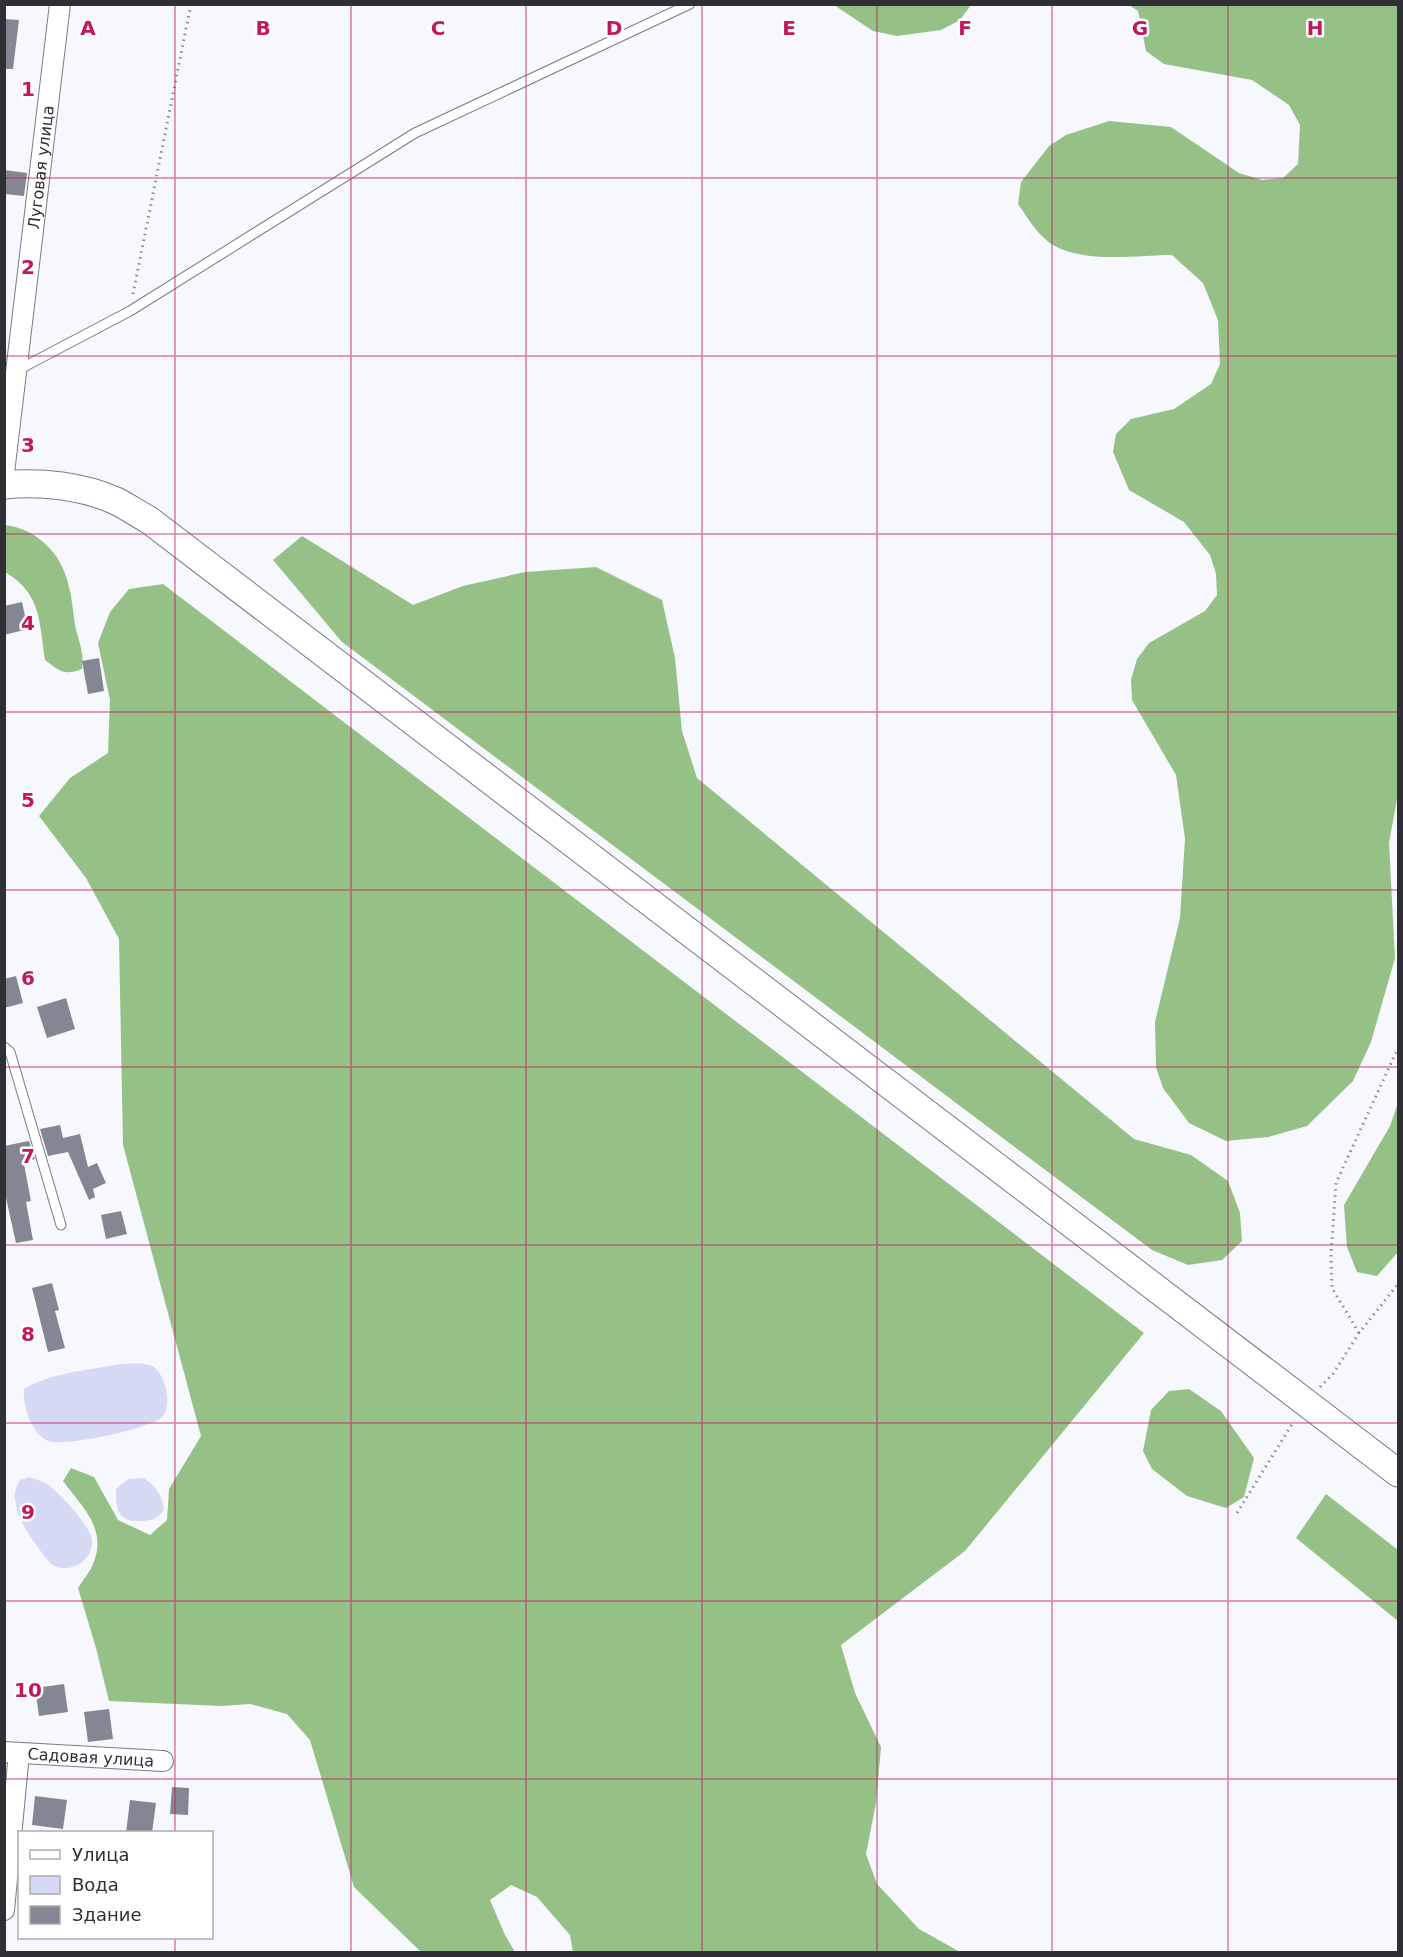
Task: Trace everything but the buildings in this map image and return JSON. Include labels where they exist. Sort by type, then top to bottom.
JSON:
[{"type":"street","name":"Луговая улица","points":[[4,473],[57,5]]},
{"type":"street","points":[[4,484],[27,482],[75,489],[114,500],[150,520],[1398,1473]]},
{"type":"street","name":"Садовая улица","points":[[4,1910],[12,1753],[163,1761]]},
{"type":"lane","points":[[16,371],[130,311],[415,133],[690,4]]},
{"type":"lane","points":[[4,1047],[10,1052],[61,1225]]},
{"type":"path","points":[[130,311],[190,4]]},
{"type":"path","points":[[1359,1333],[1332,1288],[1331,1254],[1336,1183],[1398,1048]]},
{"type":"path","points":[[1237,1513],[1306,1401],[1333,1374],[1359,1333],[1398,1284]]},
{"type":"green space","points":[[834,5],[971,5],[960,20],[941,30],[897,36],[873,31]]},
{"type":"green space","points":[[1129,5],[1398,5],[1398,794],[1389,843],[1395,958],[1371,1042],[1353,1081],[1307,1126],[1268,1137],[1226,1141],[1189,1123],[1163,1088],[1156,1067],[1155,1022],[1180,918],[1185,839],[1176,775],[1132,700],[1131,680],[1137,659],[1149,643],[1205,611],[1217,595],[1216,574],[1210,555],[1184,522],[1129,490],[1113,452],[1116,434],[1131,419],[1174,409],[1211,384],[1220,364],[1218,320],[1203,283],[1172,255],[1104,257],[1070,252],[1055,246],[1043,237],[1018,204],[1021,182],[1049,146],[1066,135],[1109,121],[1171,127],[1239,173],[1262,180],[1283,178],[1298,164],[1300,125],[1289,105],[1252,80],[1164,64],[1146,51],[1138,11]]},
{"type":"green space","points":[[4,525],[27,531],[45,544],[60,562],[65,572],[82,652],[82,669],[66,672],[45,660],[37,610],[32,599],[17,581],[5,572]]},
{"type":"green space","points":[[302,536],[413,605],[463,586],[525,572],[596,567],[662,600],[675,658],[682,731],[697,778],[1134,1139],[1191,1155],[1228,1181],[1240,1213],[1242,1241],[1222,1260],[1188,1265],[1152,1250],[342,642],[273,560]]},
{"type":"green space","points":[[163,584],[1144,1333],[965,1551],[841,1645],[855,1693],[881,1747],[876,1803],[866,1854],[877,1884],[919,1929],[960,1952],[573,1952],[570,1935],[537,1897],[511,1885],[490,1900],[515,1952],[421,1952],[354,1887],[310,1740],[287,1714],[250,1704],[222,1706],[109,1701],[78,1588],[92,1567],[97,1551],[95,1529],[85,1509],[63,1481],[71,1468],[94,1477],[118,1520],[150,1535],[167,1520],[169,1489],[201,1436],[123,1145],[119,939],[86,878],[39,816],[70,778],[108,753],[110,700],[98,643],[110,612],[129,589]]},
{"type":"green space","points":[[1398,1103],[1398,1252],[1377,1276],[1357,1272],[1347,1247],[1344,1205],[1390,1126]]},
{"type":"green space","points":[[1189,1389],[1221,1411],[1254,1458],[1244,1497],[1226,1508],[1187,1496],[1152,1469],[1143,1451],[1151,1410],[1169,1391]]},
{"type":"green space","points":[[1326,1494],[1398,1550],[1398,1621],[1296,1538]]},
{"type":"water","points":[[120,1364],[145,1364],[157,1370],[166,1389],[167,1404],[163,1416],[143,1426],[107,1436],[57,1442],[42,1438],[33,1426],[26,1410],[24,1389],[45,1379]]},
{"type":"water","points":[[29,1477],[52,1488],[67,1502],[87,1528],[91,1536],[91,1549],[88,1556],[78,1565],[64,1568],[51,1564],[27,1531],[18,1512],[15,1493],[20,1480]]},
{"type":"water","points":[[144,1478],[158,1491],[164,1510],[150,1520],[126,1519],[117,1508],[116,1489],[128,1479]]}]
